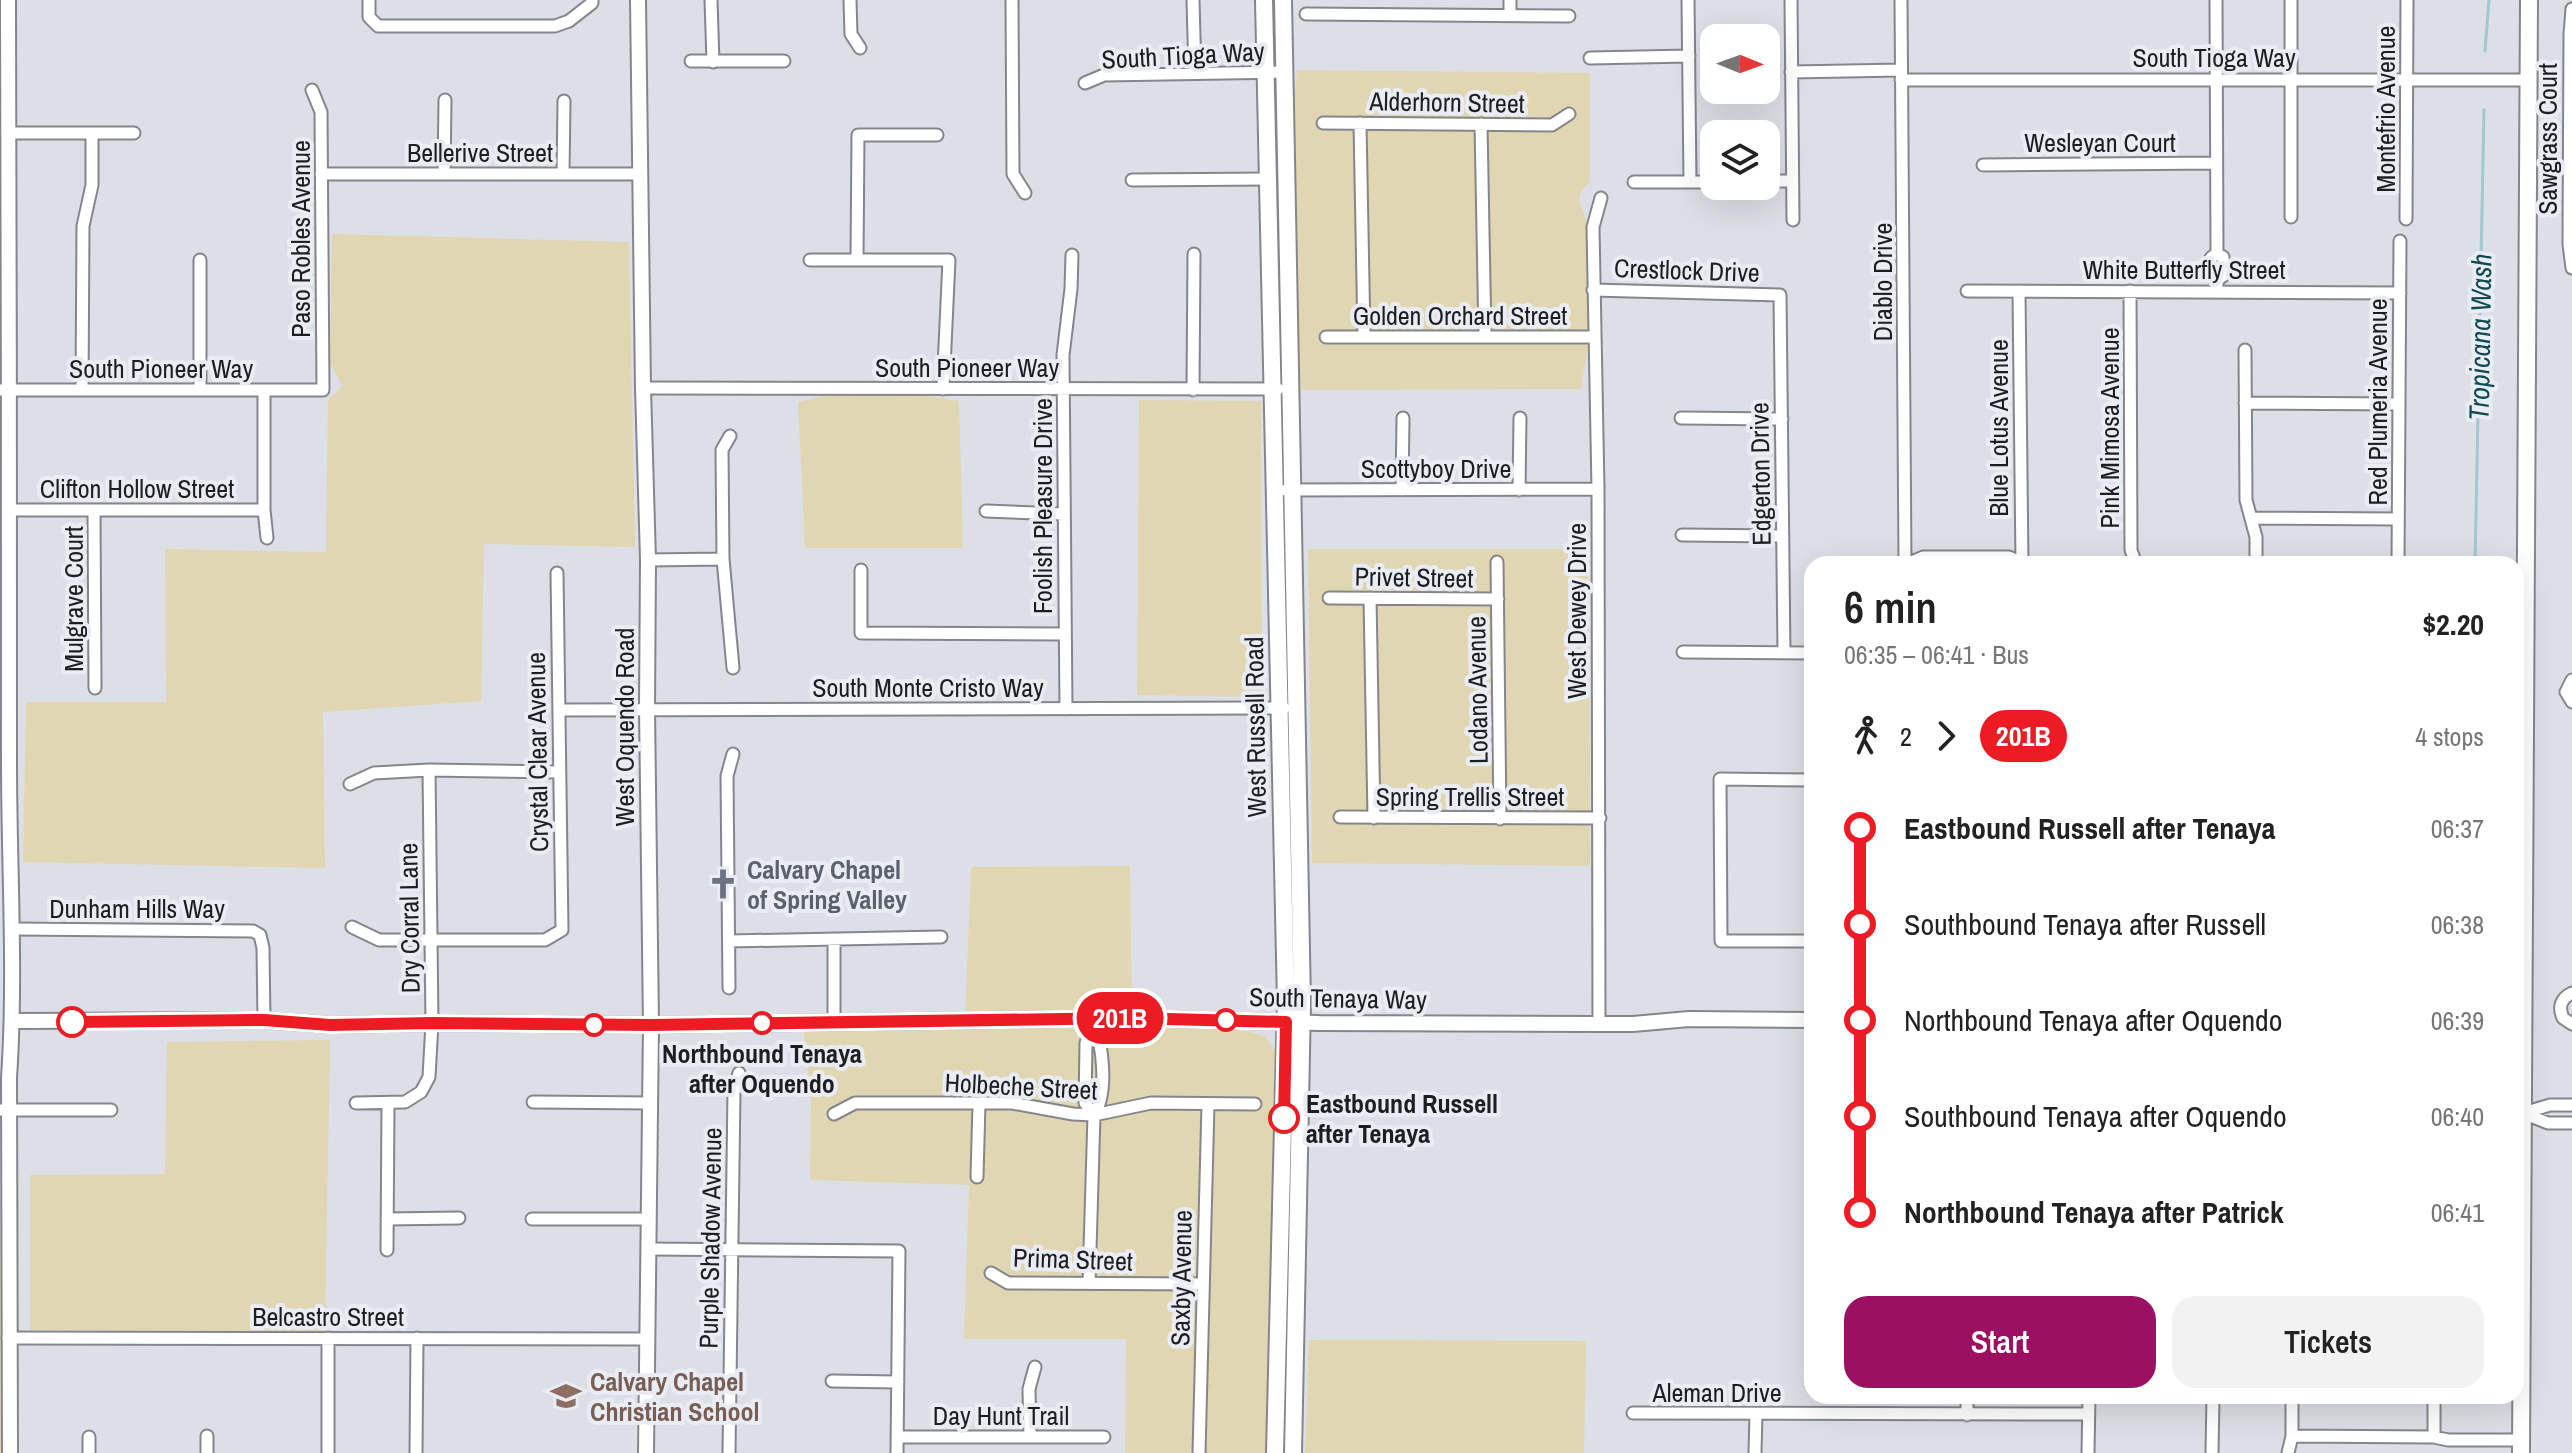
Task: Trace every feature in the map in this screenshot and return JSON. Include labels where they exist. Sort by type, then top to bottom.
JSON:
[{"type":"main road","name":"West Russell Road","points":[[1264,0],[1278,708],[1294,1022],[1275,1453]]},
{"type":"main road","name":"West Russell Road","points":[[1283,0],[1296,708],[1293,1453]]},
{"type":"main road","points":[[2524,556],[2529,0]]},
{"type":"main road","points":[[2521,1404],[2521,1447]]},
{"type":"street","points":[[8,0],[5,390],[10,510],[5,640],[5,780],[14,929],[6,1021],[4,1110],[10,1453]]},
{"type":"street","points":[[369,0],[369,17],[378,26],[555,26],[581,14],[592,0]]},
{"type":"street","name":"West Oquendo Road","points":[[638,0],[648,560],[651,1025],[646,1453]]},
{"type":"street","points":[[711,0],[713,62]]},
{"type":"street","points":[[850,0],[851,34],[860,48]]},
{"type":"street","points":[[1012,0],[1013,174],[1025,193]]},
{"type":"street","points":[[1193,0],[1195,73]]},
{"type":"street","points":[[1510,0],[1510,15]]},
{"type":"street","points":[[1688,0],[1690,182]]},
{"type":"street","points":[[1791,0],[1793,220]]},
{"type":"street","name":"Diablo Drive","points":[[1901,0],[1906,556]]},
{"type":"street","points":[[2216,0],[2217,253],[2211,258],[2211,276],[2217,285]]},
{"type":"street","points":[[2291,0],[2291,217]]},
{"type":"street","name":"Montefrio Avenue","points":[[2406,219],[2407,0]]},
{"type":"street","name":"Sawgrass Court","points":[[2572,9],[2569,244],[2572,268]]},
{"type":"street","points":[[1306,14],[1569,16]]},
{"type":"street","points":[[1590,58],[1689,56]]},
{"type":"street","points":[[691,61],[784,61]]},
{"type":"street","name":"South Tioga Way","points":[[1085,83],[1104,75],[1283,72]]},
{"type":"street","name":"South Tioga Way","points":[[1791,72],[2528,80]]},
{"type":"street","name":"Paso Robles Avenue","points":[[312,90],[321,112],[323,390]]},
{"type":"street","points":[[444,174],[445,100]]},
{"type":"street","points":[[563,174],[564,101]]},
{"type":"street","name":"Alderhorn Street","points":[[1323,123],[1552,125],[1569,114]]},
{"type":"street","points":[[1360,123],[1364,337]]},
{"type":"street","points":[[1481,124],[1485,337]]},
{"type":"street","points":[[8,133],[134,133]]},
{"type":"street","points":[[82,390],[83,226],[92,185],[92,133]]},
{"type":"street","points":[[857,260],[858,135],[937,135]]},
{"type":"street","name":"Wesleyan Court","points":[[1983,165],[2216,163]]},
{"type":"street","name":"Bellerive Street","points":[[321,174],[639,174]]},
{"type":"street","points":[[1132,180],[1268,179]]},
{"type":"street","points":[[1780,181],[1792,181]]},
{"type":"street","points":[[1634,182],[1700,182]]},
{"type":"street","name":"West Dewey Drive","points":[[1599,1024],[1598,489],[1593,227],[1601,198]]},
{"type":"street","name":"Red Plumeria Avenue","points":[[2398,556],[2400,241]]},
{"type":"street","points":[[1193,390],[1194,254]]},
{"type":"street","name":"Foolish Pleasure Drive","points":[[1066,709],[1063,355],[1072,255]]},
{"type":"street","points":[[200,260],[200,390]]},
{"type":"street","points":[[810,260],[949,260],[943,389]]},
{"type":"street","name":"White Butterfly Street","points":[[1967,291],[2130,291],[2217,285],[2400,293]]},
{"type":"street","name":"Crestlock Drive","points":[[1593,290],[1780,295]]},
{"type":"street","name":"Blue Lotus Avenue","points":[[2019,291],[2022,556]]},
{"type":"street","name":"Pink Mimosa Avenue","points":[[2130,291],[2133,556]]},
{"type":"street","name":"Edgerton Drive","points":[[1780,295],[1784,653]]},
{"type":"street","name":"Golden Orchard Street","points":[[1326,337],[1594,337]]},
{"type":"street","points":[[2245,350],[2246,500],[2256,537],[2256,556]]},
{"type":"street","name":"South Pioneer Way","points":[[643,388],[1291,389]]},
{"type":"street","name":"South Pioneer Way","points":[[5,390],[323,390]]},
{"type":"street","points":[[264,390],[264,510],[267,538]]},
{"type":"street","points":[[2245,403],[2399,404]]},
{"type":"street","points":[[1402,490],[1403,418]]},
{"type":"street","points":[[1519,490],[1520,418]]},
{"type":"street","points":[[1681,418],[1782,419]]},
{"type":"street","points":[[730,436],[722,450],[723,559],[733,668]]},
{"type":"street","name":"Scottyboy Drive","points":[[1274,490],[1598,489]]},
{"type":"street","name":"Clifton Hollow Street","points":[[10,510],[264,510]]},
{"type":"street","name":"Mulgrave Court","points":[[94,510],[95,688]]},
{"type":"street","points":[[986,511],[1063,514]]},
{"type":"street","points":[[2251,518],[2398,519]]},
{"type":"street","points":[[1682,535],[1783,536]]},
{"type":"street","points":[[648,560],[723,559]]},
{"type":"street","name":"Lodano Avenue","points":[[1497,562],[1500,819]]},
{"type":"street","points":[[861,570],[861,633],[1064,634]]},
{"type":"street","name":"Crystal Clear Avenue","points":[[431,939],[545,940],[562,930],[557,573]]},
{"type":"street","name":"Privet Street","points":[[1329,598],[1498,599]]},
{"type":"street","points":[[1370,598],[1374,818]]},
{"type":"street","points":[[1683,652],[1804,653]]},
{"type":"street","points":[[2572,680],[2566,692],[2572,702]]},
{"type":"street","name":"South Monte Cristo Way","points":[[559,710],[1296,708]]},
{"type":"street","points":[[729,988],[727,776],[733,754]]},
{"type":"street","points":[[350,784],[374,773],[429,770],[559,772]]},
{"type":"street","name":"Dry Corral Lane","points":[[356,1103],[411,1099],[424,1088],[430,1070],[429,770]]},
{"type":"street","points":[[1804,780],[1720,779],[1721,941],[1804,941]]},
{"type":"street","name":"Spring Trellis Street","points":[[1340,817],[1600,818]]},
{"type":"street","points":[[352,927],[379,940],[431,939]]},
{"type":"street","name":"Dunham Hills Way","points":[[14,929],[253,931],[260,935],[263,948],[264,1020]]},
{"type":"street","points":[[729,941],[941,937]]},
{"type":"street","points":[[834,939],[834,1022]]},
{"type":"street","points":[[2572,993],[2565,997],[2560,1007],[2563,1018],[2572,1024]]},
{"type":"street","points":[[1089,1283],[1094,1115],[1101,1103],[1101,1044],[1094,1019]]},
{"type":"street","name":"South Tenaya Way","points":[[6,1021],[264,1020],[330,1025],[651,1025],[1094,1019],[1599,1024],[1689,1019],[1804,1020]]},
{"type":"street","name":"Purple Shadow Avenue","points":[[729,1453],[734,1092],[739,1073]]},
{"type":"street","points":[[533,1102],[651,1103]]},
{"type":"street","points":[[387,1250],[388,1103]]},
{"type":"street","name":"Holbeche Street","points":[[834,1114],[855,1103],[1026,1104],[1094,1115],[1151,1103],[1255,1104]]},
{"type":"street","points":[[977,1177],[979,1103]]},
{"type":"street","name":"Saxby Avenue","points":[[1199,1453],[1208,1104]]},
{"type":"street","points":[[2524,1113],[2550,1105],[2572,1105]]},
{"type":"street","points":[[4,1110],[111,1110]]},
{"type":"street","points":[[2524,1113],[2548,1123],[2572,1123]]},
{"type":"street","points":[[387,1219],[459,1218]]},
{"type":"street","points":[[532,1219],[649,1219]]},
{"type":"street","points":[[649,1249],[899,1251],[897,1453]]},
{"type":"street","name":"Prima Street","points":[[991,1273],[1008,1283],[1203,1284]]},
{"type":"street","name":"Belcastro Street","points":[[8,1338],[648,1339]]},
{"type":"street","points":[[328,1338],[328,1453]]},
{"type":"street","points":[[416,1453],[417,1338]]},
{"type":"street","points":[[1030,1437],[1029,1389],[1035,1367]]},
{"type":"street","points":[[832,1381],[898,1382]]},
{"type":"street","points":[[1967,1404],[1967,1415]]},
{"type":"street","points":[[2088,1453],[2089,1404]]},
{"type":"street","points":[[2212,1453],[2213,1404]]},
{"type":"street","points":[[2288,1453],[2292,1436],[2292,1404]]},
{"type":"street","points":[[2434,1404],[2434,1437]]},
{"type":"street","name":"Aleman Drive","points":[[1633,1413],[2088,1414]]},
{"type":"street","points":[[1755,1453],[1756,1414]]},
{"type":"street","points":[[207,1436],[207,1453]]},
{"type":"street","points":[[2292,1436],[2434,1437],[2494,1440],[2521,1447]]},
{"type":"street","points":[[89,1437],[89,1453]]},
{"type":"street","name":"Day Hunt Trail","points":[[897,1437],[1104,1437]]},
{"type":"sand","points":[[1297,70],[1590,73],[1590,182],[1581,191],[1579,200],[1588,227],[1588,345],[1581,389],[1302,390],[1293,346],[1289,158]]},
{"type":"sand","points":[[0,131],[3,374],[0,374]]},
{"type":"sand","points":[[332,234],[629,242],[635,547],[484,544],[481,701],[323,712],[325,868],[23,862],[26,702],[166,702],[165,549],[326,552],[328,400],[343,386],[330,364]]},
{"type":"sand","points":[[834,394],[920,395],[959,401],[963,548],[805,548],[798,402]]},
{"type":"sand","points":[[1139,400],[1261,401],[1262,697],[1137,695]]},
{"type":"sand","points":[[1308,549],[1583,549],[1589,588],[1590,866],[1312,863]]},
{"type":"sand","points":[[1130,866],[1132,1027],[1227,1027],[1265,1036],[1279,1056],[1269,1453],[1125,1453],[1126,1339],[964,1339],[969,1185],[810,1180],[811,1101],[803,1023],[965,1021],[971,867]]},
{"type":"sand","points":[[330,1040],[325,1331],[30,1330],[30,1175],[165,1174],[167,1042]]},
{"type":"sand","points":[[0,1220],[6,1283],[6,1453],[0,1453]]},
{"type":"sand","points":[[1309,1340],[1586,1341],[1584,1453],[1305,1453]]},
{"type":"waterway","name":"Tropicana Wash","points":[[2485,51],[2489,0]]},
{"type":"waterway","name":"Tropicana Wash","points":[[2475,556],[2484,110]]},
{"type":"bus line","name":"201B","points":[[72,1022],[264,1020],[330,1025],[651,1025],[1129,1018],[1286,1022],[1284,1118]]},
{"type":"place","name":"Calvary Chapel of Spring Valley","points":[[723,884]]},
{"type":"place","name":"Northbound Tenaya after Oquendo","points":[[762,1023]]},
{"type":"place","name":"Eastbound Russell after Tenaya","points":[[1284,1118]]},
{"type":"place","name":"Calvary Chapel Christian School","points":[[566,1396]]}]
